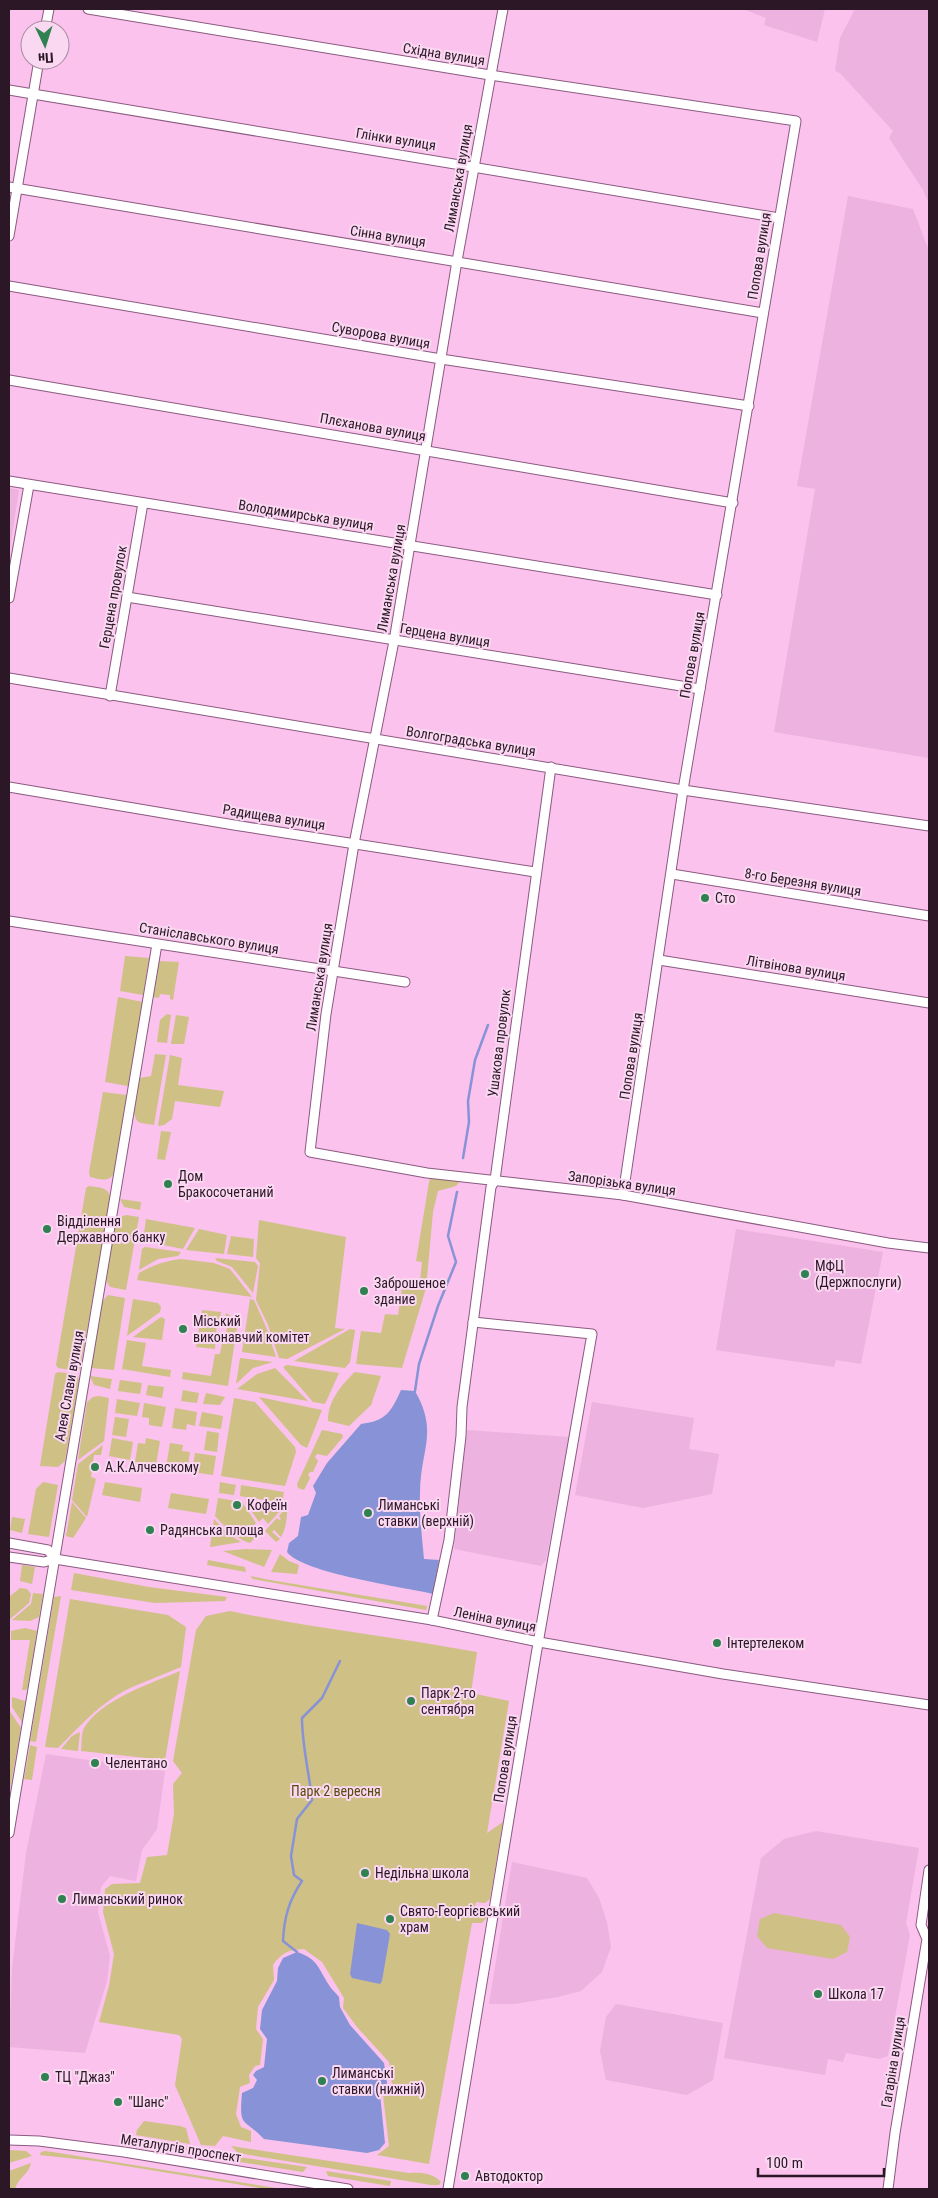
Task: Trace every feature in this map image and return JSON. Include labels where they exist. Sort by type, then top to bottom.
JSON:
[{"type":"street","name":"Східна вулиця","points":[[88,9],[490,75],[796,121]]},
{"type":"street","name":"Лиманська вулиця","points":[[310,1152],[326,1014],[354,844],[394,641],[457,261],[503,9]]},
{"type":"street","points":[[9,236],[13,187],[37,70]]},
{"type":"street","name":"Глінки вулиця","points":[[9,90],[779,218]]},
{"type":"street","name":"Попова вулиця","points":[[623,1196],[683,790],[733,503],[796,121]]},
{"type":"street","name":"Сінна вулиця","points":[[13,187],[763,313]]},
{"type":"street","name":"Суворова вулиця","points":[[9,286],[441,359],[749,406]]},
{"type":"street","name":"Плєханова вулиця","points":[[9,380],[733,503]]},
{"type":"street","name":"Володимирська вулиця","points":[[9,481],[717,595]]},
{"type":"street","points":[[9,598],[29,485]]},
{"type":"street","name":"Герцена провулок","points":[[110,696],[143,504]]},
{"type":"street","name":"Герцена вулиця","points":[[127,597],[700,689]]},
{"type":"street","name":"Волгоградська вулиця","points":[[9,678],[683,790],[929,826]]},
{"type":"street","name":"Ушакова провулок","points":[[432,1620],[449,1540],[461,1436],[462,1406],[473,1322],[491,1187],[495,1180],[535,872],[551,767]]},
{"type":"street","name":"Радищева вулиця","points":[[9,787],[535,872]]},
{"type":"street","name":"8-го Березня вулиця","points":[[672,874],[929,916]]},
{"type":"street","name":"Станіславського вулиця","points":[[9,921],[405,982]]},
{"type":"street","name":"Алея Слави вулиця","points":[[9,1833],[157,944]]},
{"type":"street","name":"Літвінова вулиця","points":[[659,960],[929,1003]]},
{"type":"street","name":"Запорізька вулиця","points":[[310,1152],[427,1173],[623,1196],[929,1248]]},
{"type":"street","name":"Попова вулиця","points":[[448,2189],[592,1334],[473,1322]]},
{"type":"street","name":"Леніна вулиця","points":[[9,1543],[48,1550],[55,1559]]},
{"type":"street","name":"Леніна вулиця","points":[[9,1556],[44,1562],[55,1559],[432,1620],[539,1642],[723,1674],[929,1705]]},
{"type":"street","name":"Гагаріна вулиця","points":[[888,2189],[895,2133],[928,1938],[921,1925],[929,1870]]},
{"type":"street","name":"Металургів проспект","points":[[9,2140],[39,2140],[124,2152],[348,2189]]},
{"type":"shaded area","points":[[743,9],[825,9],[817,42],[764,25],[766,18]]},
{"type":"shaded area","points":[[855,9],[929,9],[929,204],[923,190],[889,138],[893,131],[840,73],[835,71],[840,38]]},
{"type":"shaded area","points":[[848,196],[913,209],[929,251],[929,758],[774,732],[815,489],[797,486]]},
{"type":"shaded area","points":[[9,488],[19,490],[9,555]]},
{"type":"shaded area","points":[[736,1229],[883,1252],[861,1364],[836,1360],[834,1367],[716,1350]]},
{"type":"shaded area","points":[[592,1402],[694,1418],[689,1449],[719,1454],[712,1494],[643,1508],[575,1495]]},
{"type":"shaded area","points":[[467,1430],[569,1437],[546,1560],[541,1566],[454,1549]]},
{"type":"shaded area","name":"Лиманський ринок","points":[[46,1754],[165,1771],[157,1829],[142,1850],[136,1881],[110,1876],[101,1887],[98,1912],[110,1956],[107,1981],[85,2053],[9,2047],[12,1968],[26,1853]]},
{"type":"shaded area","name":"Школа 17","points":[[816,1831],[919,1848],[906,1923],[910,1935],[888,2056],[879,2059],[846,2053],[843,2062],[828,2059],[825,2075],[724,2058],[761,1858],[784,1839]]},
{"type":"shaded area","points":[[512,1862],[587,1878],[599,1898],[607,1922],[611,1947],[602,1972],[581,1991],[558,1997],[514,2004],[489,2004]]},
{"type":"shaded area","points":[[616,2004],[723,2023],[713,2080],[687,2095],[606,2080],[600,2051],[606,2017]]},
{"type":"green space","points":[[125,956],[149,958],[143,995],[120,991]]},
{"type":"green space","points":[[159,961],[179,962],[173,1000],[170,999],[170,995],[160,994],[159,998],[154,997],[153,993]]},
{"type":"green space","points":[[118,997],[143,1002],[128,1086],[105,1082]]},
{"type":"green space","points":[[167,1014],[171,1015],[167,1043],[157,1042],[160,1020]]},
{"type":"green space","points":[[176,1015],[189,1017],[184,1044],[171,1044]]},
{"type":"green space","points":[[155,1054],[166,1055],[154,1125],[137,1121],[133,1111],[140,1078],[151,1076]]},
{"type":"green space","points":[[170,1055],[182,1058],[178,1085],[224,1091],[220,1107],[175,1101],[172,1119],[164,1125],[158,1126]]},
{"type":"green space","points":[[103,1092],[127,1095],[114,1173],[104,1180],[90,1177],[89,1172]]},
{"type":"green space","points":[[161,1131],[171,1132],[165,1160],[157,1159]]},
{"type":"green space","points":[[430,1179],[460,1181],[456,1186],[438,1191],[433,1212],[426,1288],[402,1368],[356,1364],[361,1331],[381,1333],[385,1314],[398,1315],[402,1288],[419,1290],[422,1262],[416,1261],[429,1182]]},
{"type":"green space","points":[[89,1186],[105,1189],[111,1198],[80,1369],[77,1371],[58,1368],[56,1365],[86,1188]]},
{"type":"green space","points":[[120,1199],[141,1202],[140,1210],[124,1207]]},
{"type":"green space","points":[[126,1215],[139,1217],[126,1290],[110,1287],[105,1279],[115,1223],[120,1217]]},
{"type":"green space","points":[[146,1219],[195,1228],[183,1249],[143,1241]]},
{"type":"green space","points":[[259,1220],[346,1237],[335,1328],[345,1329],[287,1359],[279,1358],[268,1325],[256,1300],[260,1263],[256,1258]]},
{"type":"green space","points":[[199,1229],[227,1235],[224,1254],[186,1250]]},
{"type":"green space","points":[[231,1236],[254,1239],[253,1257],[227,1254]]},
{"type":"green space","points":[[145,1247],[181,1252],[178,1256],[158,1259],[139,1270],[142,1249]]},
{"type":"green space","points":[[215,1258],[255,1262],[258,1266],[253,1293],[232,1267],[217,1261]]},
{"type":"green space","points":[[181,1259],[214,1263],[230,1269],[252,1297],[137,1280],[139,1273],[149,1268],[164,1262]]},
{"type":"green space","points":[[108,1295],[125,1298],[114,1370],[91,1368],[102,1302]]},
{"type":"green space","points":[[133,1299],[158,1303],[161,1307],[160,1312],[127,1336]]},
{"type":"green space","points":[[250,1299],[254,1300],[276,1357],[242,1352]]},
{"type":"green space","points":[[202,1310],[221,1312],[220,1319],[217,1320],[215,1349],[196,1347]]},
{"type":"green space","points":[[226,1313],[234,1318],[237,1327],[228,1386],[182,1379],[183,1372],[211,1376],[215,1354],[220,1354],[223,1338],[225,1338],[228,1323],[225,1321]]},
{"type":"green space","points":[[161,1317],[165,1319],[162,1340],[133,1337]]},
{"type":"green space","points":[[350,1329],[355,1330],[350,1362],[345,1368],[294,1361]]},
{"type":"green space","points":[[127,1340],[146,1343],[142,1366],[171,1370],[170,1377],[122,1369]]},
{"type":"green space","points":[[240,1358],[273,1362],[253,1368],[236,1384]]},
{"type":"green space","points":[[287,1365],[339,1373],[325,1404],[313,1402],[283,1367]]},
{"type":"green space","points":[[275,1368],[308,1401],[237,1389],[257,1374]]},
{"type":"green space","points":[[58,1372],[74,1374],[78,1376],[79,1380],[65,1461],[58,1467],[40,1466],[55,1374]]},
{"type":"green space","points":[[355,1372],[381,1376],[371,1405],[349,1426],[328,1421],[328,1414],[333,1400],[340,1388]]},
{"type":"green space","points":[[90,1376],[112,1379],[110,1389],[94,1385]]},
{"type":"green space","points":[[120,1380],[142,1383],[140,1394],[118,1391]]},
{"type":"green space","points":[[148,1385],[164,1387],[162,1398],[146,1395]]},
{"type":"green space","points":[[183,1390],[199,1393],[197,1403],[181,1401]]},
{"type":"green space","points":[[206,1393],[225,1397],[220,1405],[203,1404]]},
{"type":"green space","points":[[93,1397],[109,1398],[104,1441],[78,1460],[87,1402]]},
{"type":"green space","points":[[259,1397],[322,1410],[307,1448],[301,1445]]},
{"type":"green space","points":[[234,1398],[255,1402],[295,1447],[296,1452],[285,1486],[221,1476]]},
{"type":"green space","points":[[117,1399],[140,1403],[137,1416],[115,1413]]},
{"type":"green space","points":[[144,1403],[166,1407],[162,1427],[149,1425],[149,1418],[142,1417]]},
{"type":"green space","points":[[175,1408],[197,1412],[195,1426],[187,1424],[186,1430],[172,1428]]},
{"type":"green space","points":[[202,1412],[223,1416],[221,1429],[199,1426]]},
{"type":"green space","points":[[115,1417],[129,1419],[126,1437],[112,1435]]},
{"type":"green space","points":[[322,1430],[342,1434],[343,1437],[327,1456],[317,1454],[315,1457],[318,1461],[313,1472],[310,1472],[308,1475],[310,1478],[304,1490],[298,1488],[297,1484]]},
{"type":"green space","points":[[207,1431],[219,1433],[217,1452],[204,1450]]},
{"type":"green space","points":[[112,1438],[133,1442],[130,1460],[109,1456]]},
{"type":"green space","points":[[146,1438],[160,1441],[156,1465],[135,1462],[138,1443],[145,1444]]},
{"type":"green space","points":[[170,1443],[183,1445],[182,1451],[190,1452],[187,1471],[166,1467]]},
{"type":"green space","points":[[103,1445],[101,1455],[94,1455],[91,1477],[96,1479],[87,1517],[72,1500],[78,1464]]},
{"type":"green space","points":[[195,1453],[216,1456],[213,1475],[192,1472]]},
{"type":"green space","points":[[43,1482],[58,1485],[49,1537],[28,1534],[36,1489]]},
{"type":"green space","points":[[105,1482],[142,1488],[140,1502],[102,1495]]},
{"type":"green space","points":[[220,1482],[236,1485],[234,1495],[219,1493]]},
{"type":"green space","points":[[241,1485],[284,1492],[282,1503],[240,1496]]},
{"type":"green space","points":[[171,1493],[209,1499],[206,1514],[168,1508]]},
{"type":"green space","points":[[218,1498],[242,1502],[256,1523],[253,1526],[256,1529],[259,1526],[262,1531],[250,1543],[235,1536],[215,1516]]},
{"type":"green space","points":[[72,1502],[86,1518],[73,1538],[66,1536]]},
{"type":"green space","points":[[245,1502],[283,1508],[268,1524],[263,1518],[259,1522]]},
{"type":"green space","points":[[287,1509],[286,1520],[281,1537],[274,1530],[272,1532],[280,1539],[276,1542],[265,1531],[277,1518],[281,1519],[279,1516]]},
{"type":"green space","points":[[12,1517],[25,1519],[22,1533],[10,1530]]},
{"type":"green space","points":[[214,1519],[228,1534],[241,1542],[210,1547]]},
{"type":"green space","points":[[246,1549],[272,1550],[264,1567],[223,1551]]},
{"type":"green space","points":[[280,1554],[289,1561],[299,1565],[297,1574],[271,1572]]},
{"type":"green space","points":[[208,1560],[245,1567],[246,1572],[207,1565]]},
{"type":"green space","points":[[22,1565],[35,1567],[32,1584],[20,1581]]},
{"type":"green space","points":[[74,1573],[149,1587],[227,1597],[225,1601],[155,1603],[71,1590]]},
{"type":"green space","points":[[250,1576],[427,1606],[426,1610],[253,1579]]},
{"type":"green space","points":[[20,1588],[27,1589],[31,1594],[29,1603],[9,1620],[9,1597]]},
{"type":"green space","points":[[33,1593],[43,1594],[39,1617],[30,1621],[12,1620],[31,1604]]},
{"type":"green space","points":[[61,1596],[36,1742],[30,1741],[54,1597]]},
{"type":"green space","points":[[70,1599],[168,1615],[186,1627],[181,1667],[119,1694],[91,1715],[58,1748],[45,1747]]},
{"type":"green space","name":"Парк 2 вересня","points":[[230,1611],[477,1652],[471,1693],[509,1701],[487,1833],[503,1822],[490,1899],[485,1903],[476,1902],[474,1911],[483,1912],[487,1917],[482,1923],[472,1923],[429,2164],[377,2155],[389,2146],[383,2095],[392,2084],[389,2062],[357,2027],[343,2008],[344,1998],[322,1962],[304,1949],[286,1952],[276,1961],[273,1965],[274,1980],[258,2007],[256,2029],[263,2039],[260,2065],[255,2066],[249,2075],[250,2083],[240,2087],[236,2114],[241,2127],[251,2131],[251,2142],[223,2136],[215,2146],[201,2145],[175,2085],[182,2039],[179,2035],[99,2022],[109,1986],[114,1954],[103,1912],[105,1889],[112,1884],[140,1883],[147,1857],[167,1855],[174,1814],[173,1784],[182,1773],[173,1761],[196,1630],[206,1616]]},
{"type":"green space","points":[[25,1628],[37,1631],[28,1687],[26,1690],[22,1690],[30,1640],[11,1640],[11,1631]]},
{"type":"green space","points":[[180,1671],[165,1760],[81,1751],[84,1728],[102,1709],[141,1687]]},
{"type":"green space","points":[[12,1697],[25,1701],[22,1722],[12,1707]]},
{"type":"green space","points":[[9,1710],[21,1728],[10,1789],[9,1789]]},
{"type":"green space","points":[[80,1732],[78,1751],[61,1749],[72,1736]]},
{"type":"green space","points":[[30,1745],[37,1747],[32,1780],[24,1779]]},
{"type":"green space","points":[[774,1913],[841,1925],[850,1937],[847,1952],[833,1959],[767,1948],[757,1936],[760,1919]]},
{"type":"green space","points":[[144,2121],[186,2128],[190,2144],[136,2135],[137,2130]]},
{"type":"green space","points":[[137,2140],[189,2148],[182,2152],[142,2145]]},
{"type":"green space","points":[[231,2146],[409,2173],[427,2174],[441,2182],[439,2185],[431,2185],[238,2153]]},
{"type":"green space","points":[[9,2150],[26,2151],[32,2156],[9,2163]]},
{"type":"green space","points":[[45,2151],[282,2189],[267,2189],[95,2161],[40,2155],[41,2152]]},
{"type":"green space","points":[[232,2156],[307,2167],[303,2172],[233,2161]]},
{"type":"green space","points":[[31,2163],[15,2189],[9,2189],[9,2171]]},
{"type":"green space","points":[[326,2171],[391,2181],[390,2186],[328,2176]]},
{"type":"water","points":[[401,1390],[415,1391],[426,1419],[427,1430],[421,1478],[420,1509],[424,1559],[439,1560],[433,1594],[332,1573],[296,1560],[287,1552],[289,1543],[298,1536],[301,1517],[308,1515],[316,1493],[313,1486],[327,1463],[361,1424],[376,1421],[387,1414]]},
{"type":"water","points":[[357,1923],[387,1930],[390,1934],[380,1984],[352,1978],[350,1974]]},
{"type":"water","points":[[297,1952],[309,1958],[317,1965],[339,1997],[340,2007],[350,2025],[384,2063],[387,2083],[380,2094],[385,2143],[379,2150],[367,2153],[264,2139],[242,2118],[242,2093],[253,2088],[257,2080],[253,2075],[264,2067],[267,2039],[260,2029],[262,2010],[277,1981],[278,1968],[283,1958]]},
{"type":"waterway","points":[[463,1158],[469,1122],[468,1101],[475,1060],[488,1025]]},
{"type":"waterway","points":[[415,1391],[419,1364],[438,1306],[456,1262],[448,1236],[457,1192]]},
{"type":"waterway","points":[[297,1952],[283,1941],[288,1910],[302,1881],[294,1875],[291,1856],[297,1819],[312,1800],[304,1748],[302,1718],[322,1698],[340,1661]]},
{"type":"place","name":"Сто","points":[[705,898]]},
{"type":"place","name":"Дом Бракосочетаний","points":[[168,1184]]},
{"type":"place","name":"Відділення Державного банку","points":[[47,1229]]},
{"type":"place","name":"МФЦ (Держпослуги)","points":[[805,1274]]},
{"type":"place","name":"Заброшеное здание","points":[[364,1291]]},
{"type":"place","name":"Міський виконавчий комітет","points":[[183,1329]]},
{"type":"place","name":"А.К.Алчевскому","points":[[95,1467]]},
{"type":"place","name":"Кофеїн","points":[[237,1505]]},
{"type":"place","name":"Лиманські ставки (верхній)","points":[[368,1513]]},
{"type":"place","name":"Радянська площа","points":[[150,1530]]},
{"type":"place","name":"Інтертелеком","points":[[717,1643]]},
{"type":"place","name":"Парк 2-го сентября","points":[[411,1701]]},
{"type":"place","name":"Челентано","points":[[95,1763]]},
{"type":"place","name":"Недільна школа","points":[[365,1873]]},
{"type":"place","name":"Лиманський ринок","points":[[62,1899]]},
{"type":"place","name":"Свято-Георгієвський храм","points":[[390,1919]]},
{"type":"place","name":"Школа 17","points":[[818,1994]]},
{"type":"place","name":"ТЦ \"Джаз\"","points":[[45,2077]]},
{"type":"place","name":"Лиманські ставки (нижній)","points":[[322,2081]]},
{"type":"place","name":"\"Шанс\"","points":[[118,2102]]},
{"type":"place","name":"Автодоктор","points":[[465,2176]]}]
